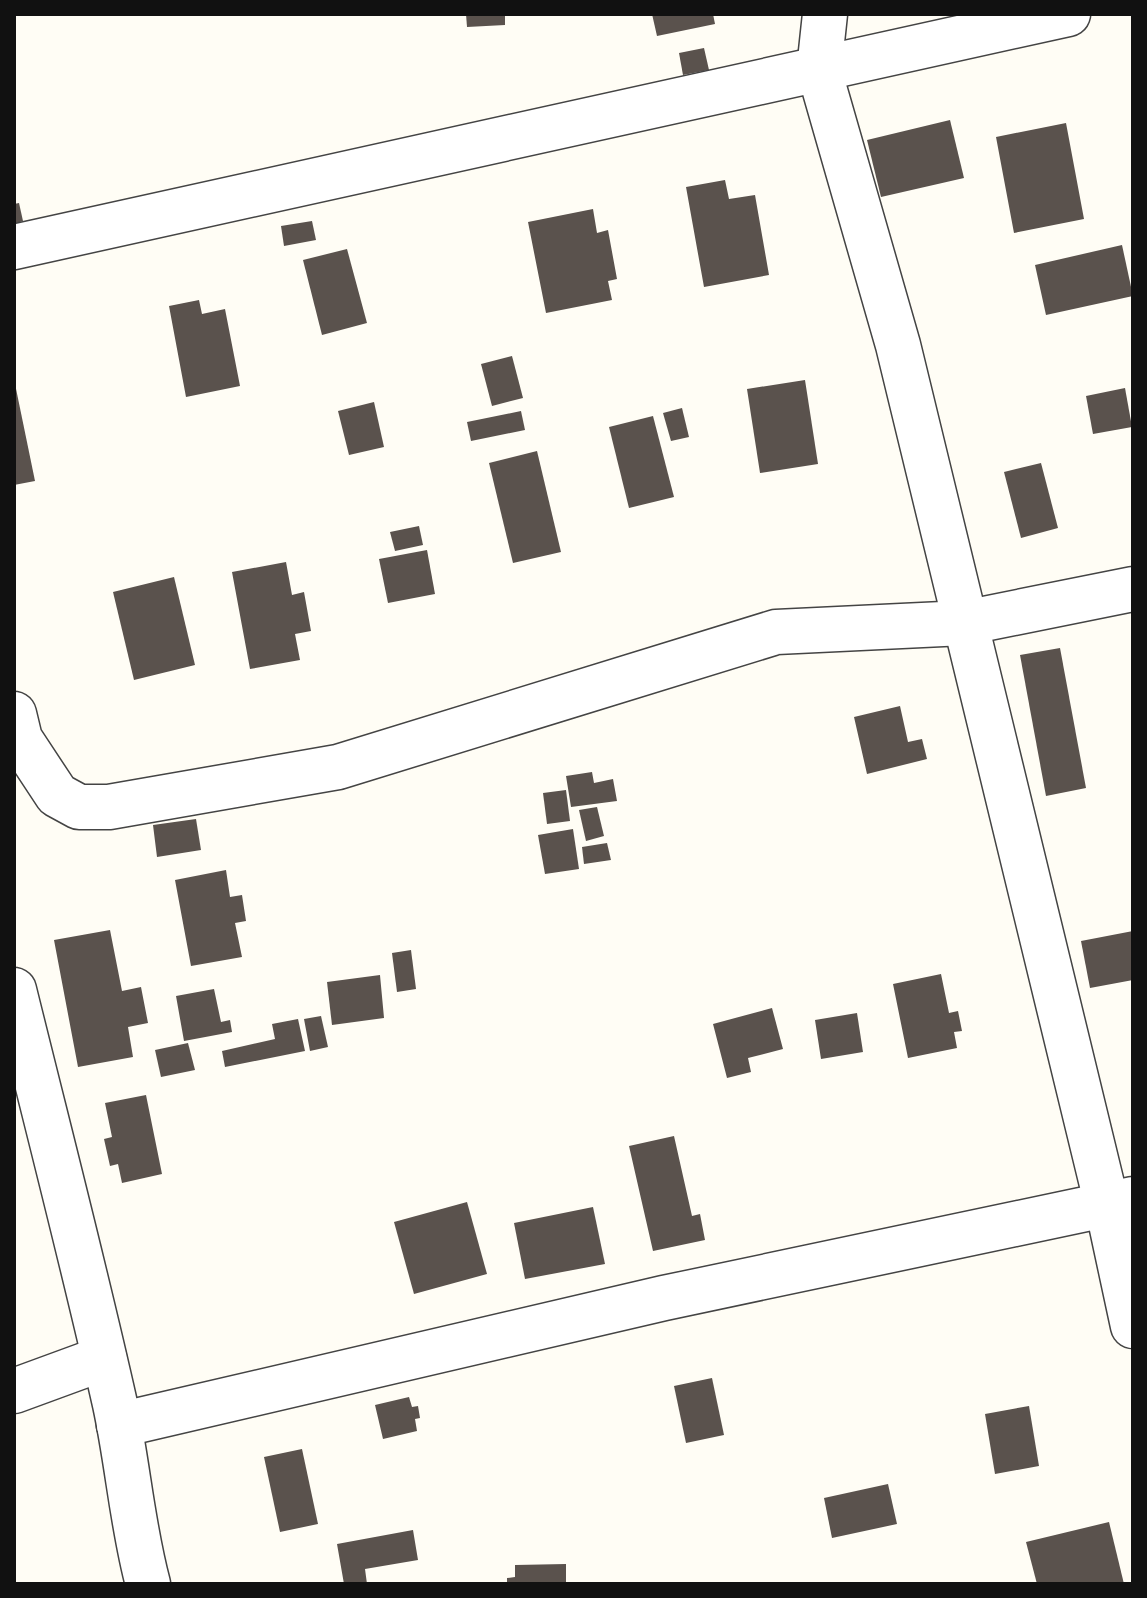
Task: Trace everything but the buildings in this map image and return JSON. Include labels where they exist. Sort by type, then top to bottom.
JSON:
[{"type":"street","points":[[825,14],[819,70],[898,345],[964,623],[1120,1202],[1133,1326]]},
{"type":"street","points":[[14,247],[1068,14]]},
{"type":"street","points":[[14,714],[20,739],[57,795],[79,807],[109,807],[338,767],[776,632],[964,623],[1133,589]]},
{"type":"street","points":[[14,990],[119,1425],[135,1572]]},
{"type":"street","points":[[119,1425],[664,1298],[1120,1202]]},
{"type":"street","points":[[14,1391],[104,1358]]}]
